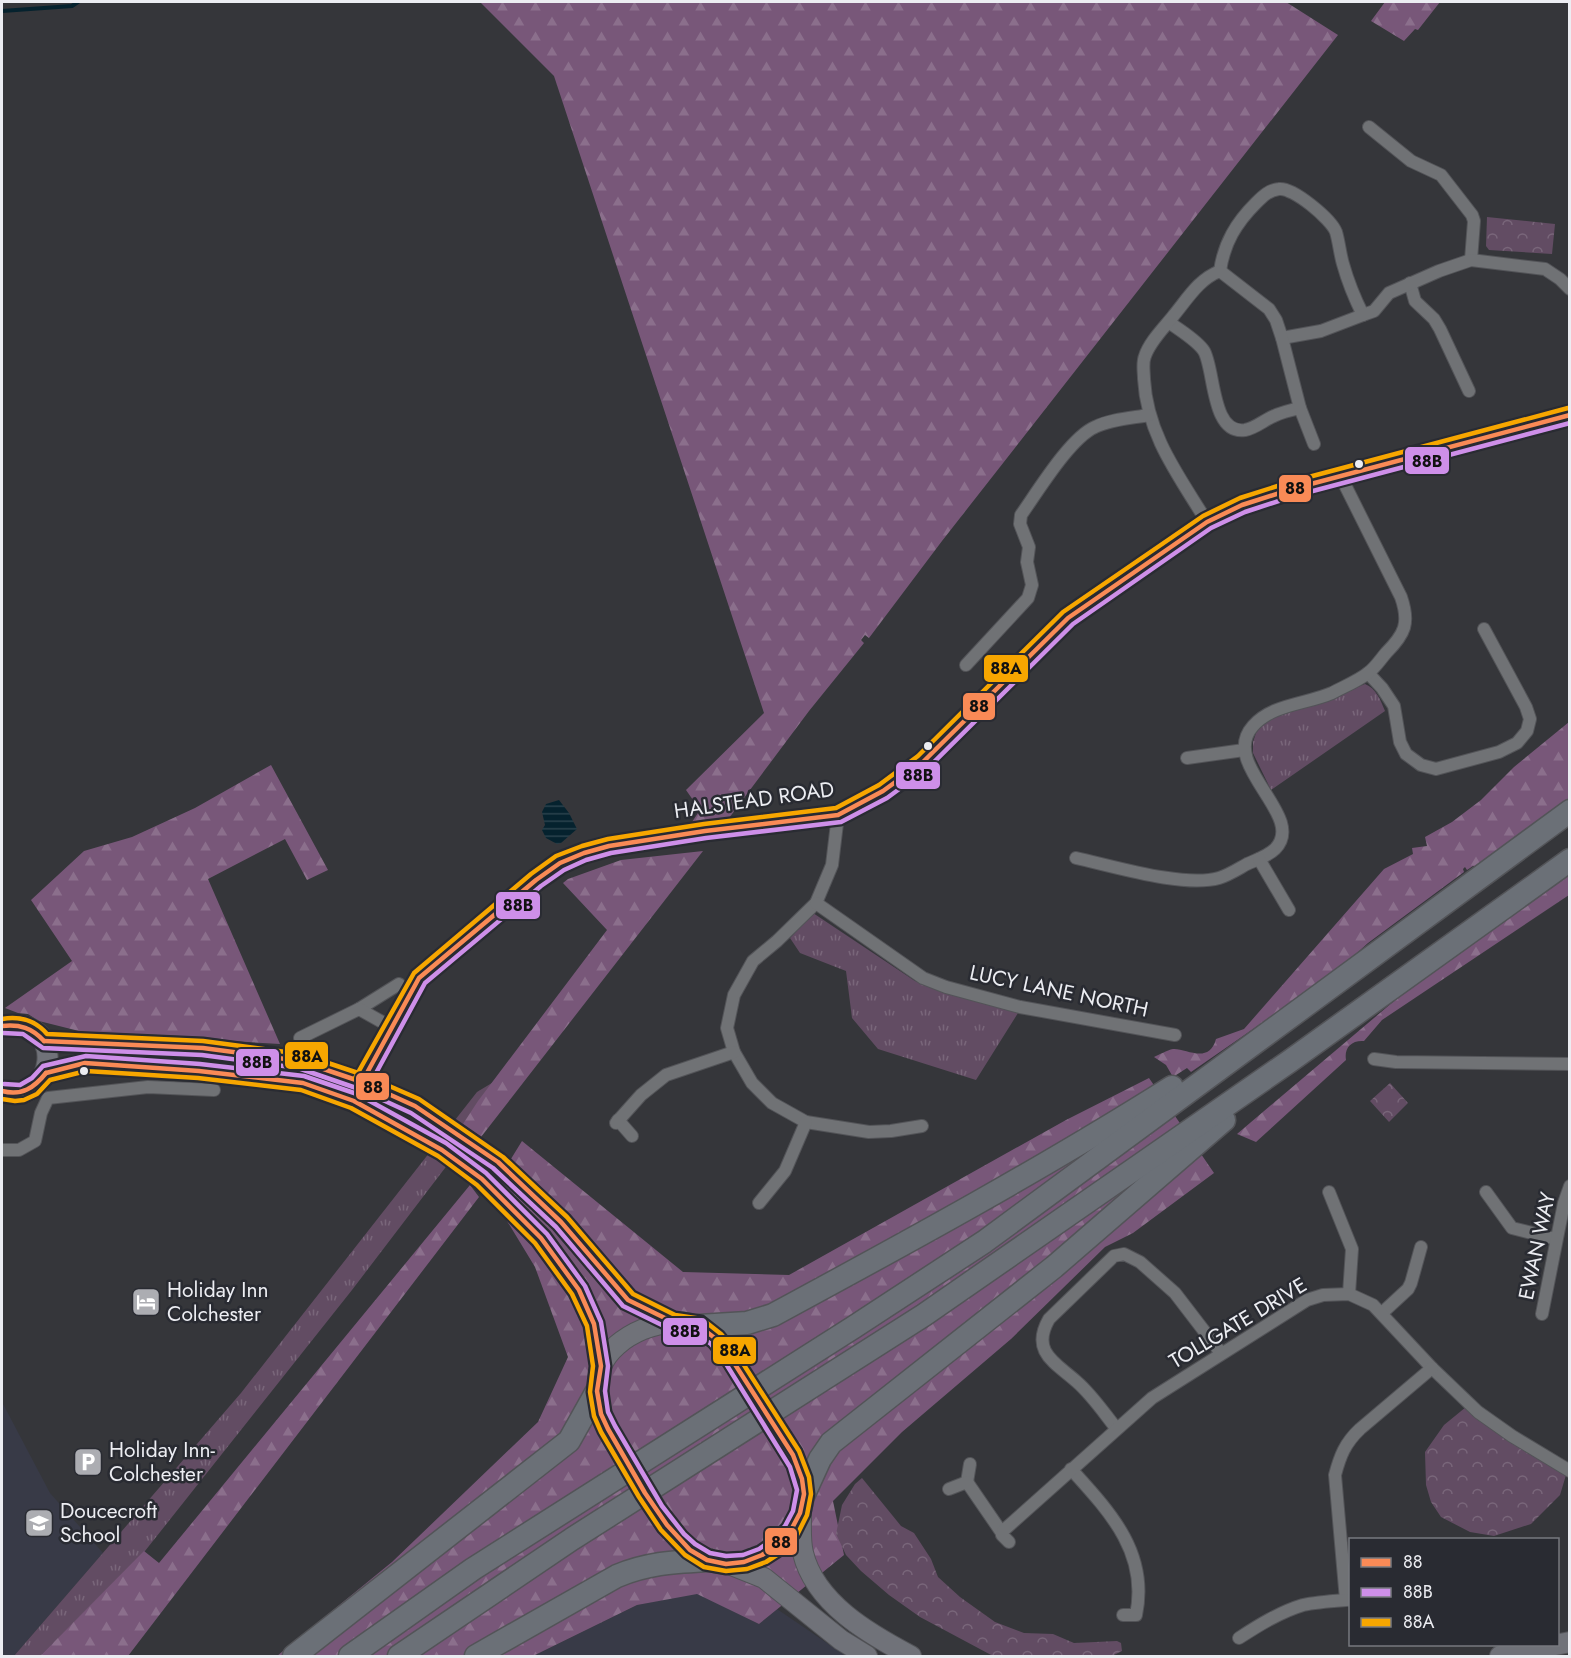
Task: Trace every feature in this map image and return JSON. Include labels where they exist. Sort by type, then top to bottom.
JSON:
[{"type":"highway","points":[[350,1656],[482,1563],[984,1242],[1569,811]]},
{"type":"highway","points":[[399,1656],[572,1539],[888,1338],[1290,1061],[1569,860]]},
{"type":"highway","points":[[699,1326],[747,1323],[773,1316],[1081,1144],[1295,1015]]},
{"type":"highway","points":[[803,1502],[820,1459],[831,1443],[1063,1259],[1194,1148],[1290,1061]]},
{"type":"highway","points":[[294,1656],[569,1441],[597,1391]]},
{"type":"highway","points":[[476,1656],[635,1568],[656,1563],[719,1562]]},
{"type":"main road","points":[[2,1026],[15,1023],[27,1026],[38,1033],[44,1041],[49,1060],[46,1073],[39,1083],[29,1090],[17,1094],[2,1091]]},
{"type":"main road","points":[[44,1041],[204,1048],[300,1061],[362,1082],[415,1106],[498,1162],[561,1222],[628,1300],[673,1322],[699,1326],[716,1339],[729,1355],[793,1455],[801,1474],[803,1552],[809,1571],[821,1591],[833,1604],[861,1625],[911,1656]]},
{"type":"main road","points":[[46,1073],[86,1064],[199,1071],[303,1083],[354,1101],[442,1149],[482,1179],[541,1238],[579,1290],[594,1324],[602,1366]]},
{"type":"main road","points":[[673,1322],[636,1332],[610,1353],[602,1366],[597,1391],[601,1414],[608,1430],[661,1516],[674,1535],[690,1551],[764,1578],[842,1640],[867,1656]]},
{"type":"main road","points":[[719,1562],[754,1559],[774,1549],[787,1539],[795,1526],[803,1502]]},
{"type":"main road","points":[[1500,1656],[1549,1646]]},
{"type":"street","points":[[1369,127],[1411,161],[1441,175],[1472,214],[1474,221],[1471,260]]},
{"type":"street","points":[[1207,522],[1160,445],[1149,415],[1144,358],[1151,345],[1200,282],[1220,271],[1226,243],[1266,193],[1281,188],[1294,193],[1329,222],[1336,231],[1352,294],[1363,315]]},
{"type":"street","points":[[1282,338],[1321,331],[1374,311],[1389,293],[1471,260],[1545,269],[1569,289]]},
{"type":"street","points":[[1220,271],[1269,309],[1282,338],[1300,408],[1314,444]]},
{"type":"street","points":[[1410,284],[1415,301],[1434,319],[1440,329],[1469,391]]},
{"type":"street","points":[[1169,322],[1203,349],[1208,358],[1221,415],[1230,426],[1238,430],[1246,430],[1281,413],[1300,408]]},
{"type":"street","points":[[966,665],[1028,598],[1032,585],[1027,562],[1029,547],[1020,524],[1021,514],[1078,437],[1095,427],[1113,421],[1149,415]]},
{"type":"street","name":"HALSTEAD ROAD","points":[[362,1082],[419,978],[536,880],[560,863],[609,846],[705,831],[838,815],[883,791],[923,762],[1068,618],[1207,522],[1242,505],[1292,489],[1569,415]]},
{"type":"street","points":[[1076,858],[1181,880],[1201,881],[1220,878],[1276,848],[1282,834],[1281,820],[1248,763],[1244,750],[1251,727],[1261,718],[1276,711],[1331,693],[1368,673],[1395,644],[1406,624],[1406,612],[1401,597],[1341,477]]},
{"type":"street","points":[[1368,673],[1394,706],[1400,742],[1406,754],[1413,760],[1436,769],[1499,753],[1517,743],[1527,731],[1530,719],[1526,707],[1484,628]]},
{"type":"street","points":[[1187,758],[1244,750]]},
{"type":"street","points":[[838,815],[832,865],[816,903],[753,961],[735,995],[727,1028],[734,1052],[752,1083],[772,1103],[806,1122],[869,1132],[922,1126]]},
{"type":"street","points":[[1259,859],[1289,910]]},
{"type":"street","name":"LUCY LANE NORTH","points":[[816,903],[923,978],[946,987],[1020,1007],[1175,1035]]},
{"type":"street","points":[[300,1038],[359,1010],[399,984]]},
{"type":"street","points":[[359,1010],[391,1027]]},
{"type":"street","points":[[632,1136],[617,1121],[641,1095],[666,1075],[734,1052]]},
{"type":"street","points":[[1374,1059],[1396,1062],[1569,1064]]},
{"type":"street","points":[[2,1150],[19,1150],[35,1141],[41,1113],[48,1098],[148,1087],[214,1090]]},
{"type":"street","points":[[759,1203],[785,1171],[806,1122]]},
{"type":"street","name":"EWAN WAY","points":[[1542,1314],[1569,1186]]},
{"type":"street","points":[[1329,1192],[1352,1249],[1349,1294],[1373,1305],[1382,1313],[1432,1368],[1491,1423],[1569,1471]]},
{"type":"street","points":[[1486,1192],[1512,1228],[1556,1239]]},
{"type":"street","points":[[1382,1313],[1408,1289],[1421,1247]]},
{"type":"street","points":[[1116,1428],[1078,1383],[1052,1362],[1042,1342],[1043,1329],[1049,1319],[1114,1256],[1124,1254],[1140,1262],[1174,1293],[1221,1353]]},
{"type":"street","name":"TOLLGATE DRIVE","points":[[966,1482],[1005,1537],[1071,1469],[1152,1398],[1307,1300],[1323,1295],[1349,1294]]},
{"type":"street","points":[[1239,1638],[1253,1622],[1305,1605],[1348,1599],[1335,1475],[1340,1455],[1349,1439],[1432,1368]]},
{"type":"street","points":[[948,1489],[966,1482],[970,1464]]},
{"type":"street","points":[[1071,1469],[1112,1515],[1132,1554],[1140,1596],[1130,1615]]},
{"type":"shaded area","points":[[559,800],[577,829],[557,844],[546,838],[542,830],[545,825],[542,812],[546,804]]},
{"type":"shaded area","name":"Doucecroft School","points":[[2,1402],[50,1493],[103,1553],[14,1656],[2,1656]]},
{"type":"shaded area","points":[[697,1593],[759,1624],[777,1609],[846,1656],[533,1656],[637,1605]]},
{"type":"green space","points":[[480,2],[1286,2],[1338,35],[942,541],[869,638],[865,635],[861,640],[864,643],[809,711],[729,818],[692,822],[700,810],[686,790],[764,713],[554,76]]},
{"type":"green space","points":[[1385,2],[1440,2],[1418,30],[1415,29],[1404,41],[1371,21]]},
{"type":"green space","points":[[1487,217],[1555,224],[1552,254],[1489,250],[1486,246]]},
{"type":"green space","points":[[1365,684],[1375,692],[1385,711],[1271,790],[1253,753],[1256,733],[1263,724],[1276,716],[1332,698]]},
{"type":"green space","points":[[1569,722],[1569,798],[1479,866],[1473,866],[1467,870],[1465,867],[1464,872],[1368,943],[1337,971],[1191,1072],[1187,1068],[1173,1077],[1166,1065],[1154,1057],[1173,1049],[1203,1053],[1213,1047],[1216,1039],[1244,1029],[1384,869],[1413,854],[1412,848],[1427,846],[1425,837],[1452,822],[1481,800],[1514,767]]},
{"type":"green space","points":[[271,765],[328,870],[307,880],[285,839],[208,879],[280,1044],[83,1032],[39,1021],[28,1014],[5,1008],[72,961],[31,900],[84,851],[132,837],[195,808]]},
{"type":"green space","points":[[703,851],[481,1137],[463,1124],[607,930],[563,883],[568,879],[621,860]]},
{"type":"green space","points":[[1569,869],[1569,895],[1382,1020],[1364,1041],[1352,1043],[1347,1048],[1346,1060],[1256,1142],[1237,1134],[1413,985]]},
{"type":"green space","points":[[813,913],[915,981],[1018,1013],[976,1080],[878,1049],[852,1018],[846,971],[800,953],[790,938]]},
{"type":"green space","points":[[525,1063],[352,1290],[145,1551],[40,1656],[14,1656],[241,1393],[477,1092]]},
{"type":"green space","points":[[1149,1078],[1214,1173],[1133,1233],[1105,1247],[1011,1339],[902,1432],[833,1501],[844,1555],[759,1624],[697,1594],[637,1605],[533,1656],[277,1656],[392,1562],[538,1422],[568,1357],[535,1267],[490,1193],[522,1141],[683,1272],[789,1275],[1066,1120]]},
{"type":"green space","points":[[1390,1083],[1408,1103],[1389,1122],[1370,1101]]},
{"type":"green space","points":[[470,1185],[479,1197],[128,1656],[40,1656],[144,1551],[159,1563]]},
{"type":"green space","points":[[1466,1407],[1514,1443],[1566,1475],[1560,1495],[1531,1524],[1494,1536],[1470,1532],[1441,1517],[1431,1502],[1426,1485],[1425,1452],[1444,1425]]},
{"type":"green space","points":[[862,1478],[901,1526],[914,1533],[931,1559],[938,1577],[960,1597],[995,1622],[1024,1633],[1053,1634],[1074,1643],[1117,1641],[1121,1643],[1122,1651],[1112,1656],[993,1656],[920,1617],[861,1571],[846,1555],[836,1534],[842,1505],[855,1484]]},
{"type":"waterway","points":[[2,11],[72,6],[78,2]]},
{"type":"transit line","name":"88A","points":[[355,1078],[414,973],[531,874],[556,856],[608,839],[704,824],[836,808],[879,785],[918,756],[1063,612],[1203,516],[1240,498],[1290,482],[1568,408]]},
{"type":"transit line","name":"88","points":[[362,1082],[419,978],[536,880],[560,863],[609,846],[705,831],[838,815],[883,791],[923,762],[1068,618],[1207,522],[1242,505],[1292,489],[1570,415]]},
{"type":"transit line","name":"88B","points":[[369,1086],[425,983],[541,886],[564,870],[586,860],[611,853],[706,838],[841,822],[887,798],[928,768],[1073,624],[1211,528],[1245,512],[1294,496],[1570,423]]},
{"type":"transit line","name":"88A","points":[[2,1019],[27,1020],[47,1034],[203,1041],[301,1054],[364,1075],[419,1099],[503,1157],[567,1217],[633,1294],[675,1315],[702,1319],[721,1334],[735,1351],[799,1451],[809,1477],[811,1494],[807,1515],[797,1535],[783,1551],[766,1562],[747,1569],[726,1571],[704,1567],[685,1555],[661,1530],[601,1432],[594,1416],[590,1392],[593,1366],[587,1326],[572,1294],[535,1243],[477,1185],[438,1156],[351,1108],[301,1090],[198,1078],[86,1071],[50,1080],[37,1094],[24,1100],[2,1099]]},
{"type":"transit line","name":"88","points":[[2,1026],[25,1028],[44,1041]]},
{"type":"transit line","name":"88B","points":[[3,1033],[23,1034],[43,1048],[202,1055],[298,1068],[359,1089],[411,1113],[493,1168],[556,1227],[623,1306],[670,1329],[696,1333],[711,1344],[723,1359],[790,1467],[797,1490],[793,1511],[785,1526],[759,1549],[743,1555],[726,1556],[710,1553],[684,1534],[662,1506],[608,1412],[605,1391],[608,1366],[601,1322],[585,1286],[547,1234],[486,1173],[446,1143],[357,1094],[304,1076],[200,1064],[86,1056],[43,1066],[32,1078],[20,1085],[4,1084]]},
{"type":"transit line","name":"88","points":[[44,1041],[203,1048],[300,1061],[362,1082],[415,1106],[498,1162],[561,1222],[628,1300],[673,1322],[699,1326],[716,1339],[729,1355],[793,1455],[802,1479],[804,1494],[800,1513],[791,1530],[778,1545],[762,1555],[744,1562],[726,1564],[707,1560],[690,1550],[667,1525],[645,1493],[601,1414],[597,1391],[601,1366],[594,1324],[579,1290],[541,1238],[482,1179],[442,1150],[354,1101],[303,1083],[199,1071],[85,1063],[46,1073]]},
{"type":"transit line","name":"88","points":[[2,1091],[27,1090],[46,1073]]},
{"type":"place","name":"Holiday Inn Colchester","points":[[146,1302]]},
{"type":"place","name":"Holiday Inn- Colchester","points":[[88,1462]]},
{"type":"place","name":"Doucecroft School","points":[[39,1523]]}]
